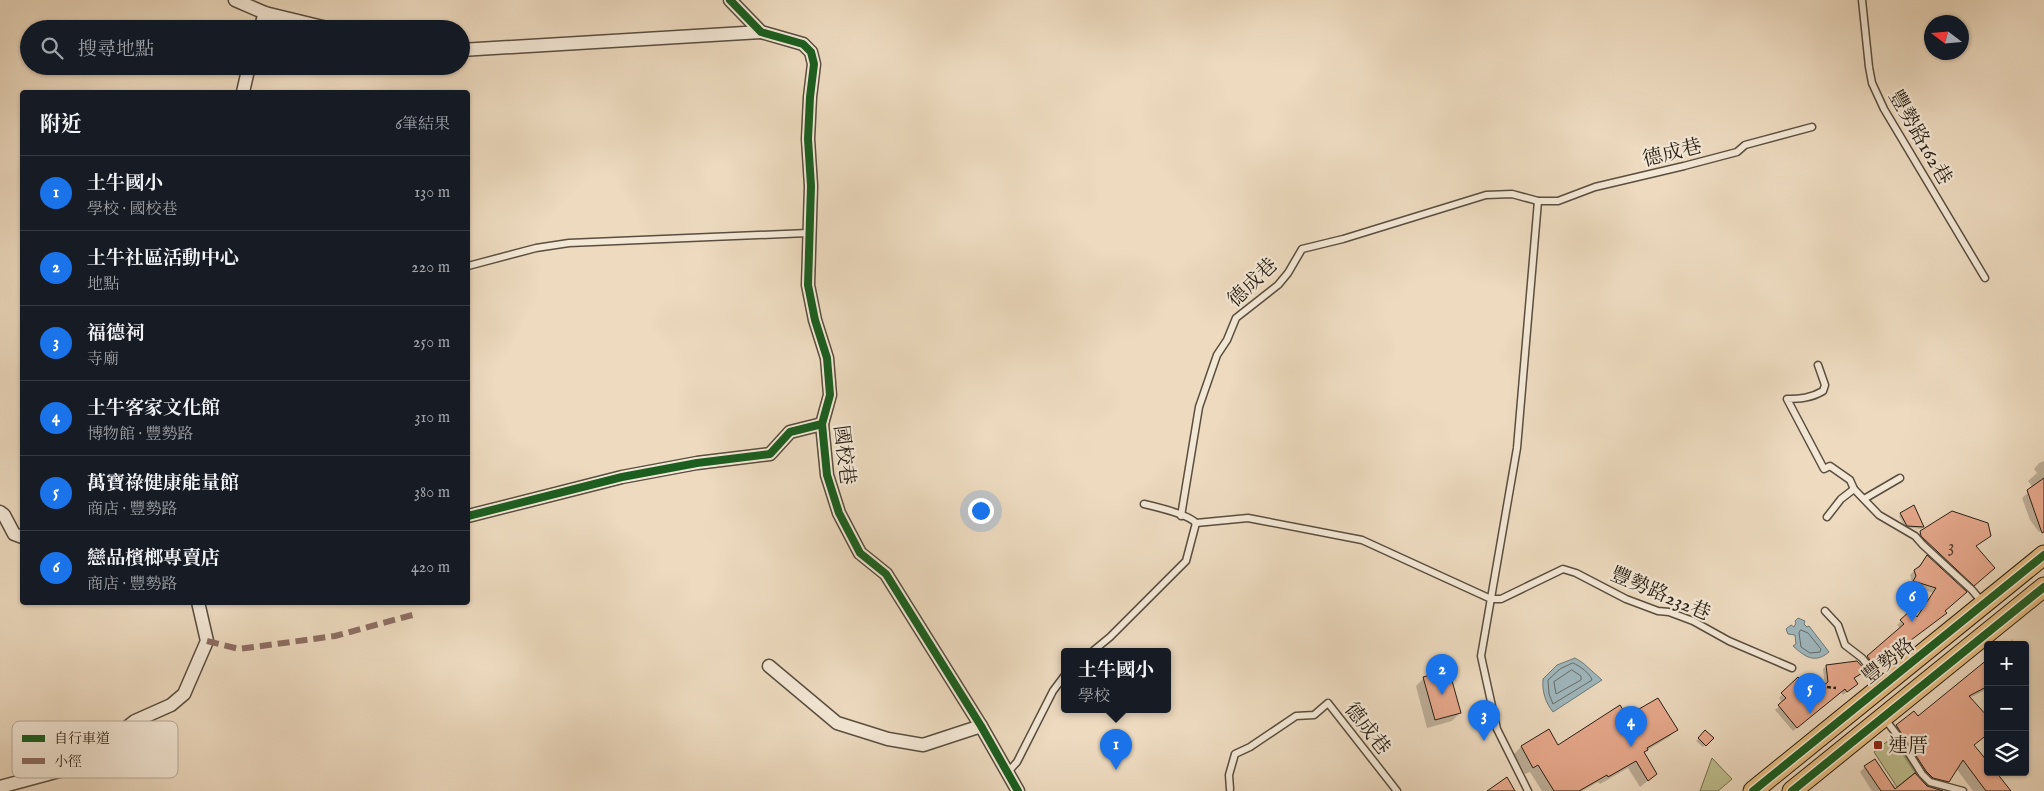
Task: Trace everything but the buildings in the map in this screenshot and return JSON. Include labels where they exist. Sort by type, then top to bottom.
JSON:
[{"type":"main road","name":"豐勢路","points":[[1754,791],[2044,555]]},
{"type":"main road","name":"豐勢路","points":[[1792,791],[2044,587]]},
{"type":"street","points":[[235,0],[265,13],[294,20]]},
{"type":"street","name":"國校巷","points":[[730,0],[761,32],[803,44],[812,52],[814,64],[808,139],[811,186],[808,233],[808,285],[814,320],[827,358],[830,395],[822,424],[827,475],[839,513],[860,553],[886,574],[981,726],[1018,791]]},
{"type":"street","points":[[263,20],[265,13]]},
{"type":"street","points":[[470,49],[761,32]]},
{"type":"street","points":[[244,90],[248,75]]},
{"type":"street","points":[[470,515],[622,476],[696,463],[770,454],[790,432],[822,424]]},
{"type":"street","points":[[0,512],[4,515],[14,534],[20,536]]},
{"type":"street","points":[[135,721],[171,705],[184,694],[207,641],[199,605]]},
{"type":"street","points":[[769,666],[837,723],[888,739],[923,745],[981,726]]},
{"type":"street","points":[[0,787],[33,778]]},
{"type":"lane","name":"豐勢路162巷","points":[[1862,0],[1868,67],[1872,83],[1880,100],[1985,278]]},
{"type":"lane","name":"德成巷","points":[[1180,516],[1198,407],[1217,355],[1227,340],[1236,318],[1278,284],[1288,273],[1302,249],[1343,239],[1486,195],[1512,194],[1538,201],[1558,201],[1595,187],[1736,152],[1745,145],[1812,127]]},
{"type":"lane","points":[[1528,791],[1497,729],[1481,656],[1517,448],[1538,201]]},
{"type":"lane","points":[[470,265],[536,248],[569,244],[808,233]]},
{"type":"lane","points":[[1818,366],[1825,385],[1823,391],[1815,396],[1787,399],[1824,469],[1830,466],[1850,480],[1854,489],[1878,515],[1915,536],[1972,590],[1984,604]]},
{"type":"lane","points":[[1864,499],[1900,478]]},
{"type":"lane","points":[[1827,517],[1841,499],[1854,489]]},
{"type":"lane","points":[[1144,504],[1174,512],[1180,516],[1192,519],[1196,523],[1248,518],[1362,540],[1491,599]]},
{"type":"lane","points":[[1097,648],[1186,561],[1196,523]]},
{"type":"lane","name":"豐勢路232巷","points":[[1491,599],[1501,599],[1563,569],[1576,572],[1626,600],[1693,621],[1729,641],[1792,668]]},
{"type":"lane","points":[[1825,611],[1838,625],[1845,645],[1862,658],[1884,685]]},
{"type":"lane","points":[[1008,772],[1016,762],[1053,691],[1061,680]]},
{"type":"lane","name":"德成巷","points":[[1230,789],[1229,775],[1235,754],[1250,747],[1296,716],[1314,715],[1328,703],[1397,791]]},
{"type":"lane","points":[[1883,718],[1930,782],[1963,791]]},
{"type":"path","points":[[1827,687],[1836,688]]},
{"type":"green space","points":[[1894,736],[1917,771],[1897,787],[1874,752]]},
{"type":"green space","points":[[1712,758],[1732,779],[1718,791],[1700,791]]},
{"type":"water","points":[[1798,618],[1805,621],[1804,624],[1807,627],[1809,626],[1829,652],[1824,656],[1810,658],[1793,646],[1796,644],[1795,635],[1788,634],[1786,629],[1791,625],[1794,627],[1795,621]]},
{"type":"water","points":[[1575,658],[1602,680],[1553,712],[1545,696],[1543,679],[1557,665]]},
{"type":"marked path","points":[[207,641],[239,649],[335,636],[416,614]]},
{"type":"cycle path","points":[[730,0],[761,32],[803,44],[811,52],[814,64],[808,139],[811,186],[808,285],[815,320],[827,358],[830,395],[822,424],[827,475],[839,513],[860,553],[886,574],[981,726],[1018,791]]},
{"type":"cycle path","points":[[470,515],[622,477],[697,463],[770,454],[790,432],[822,424]]},
{"type":"cycle path","points":[[1753,791],[2044,555]]},
{"type":"cycle path","points":[[1792,791],[2044,587]]},
{"type":"place","name":"戀品檳榔專賣店","points":[[1912,622]]},
{"type":"place","name":"土牛社區活動中心","points":[[1442,695]]},
{"type":"place","name":"萬寶祿健康能量館","points":[[1810,714]]},
{"type":"place","name":"福德祠","points":[[1484,741]]},
{"type":"place","name":"連厝","points":[[1878,745]]},
{"type":"place","name":"土牛客家文化館","points":[[1631,747]]},
{"type":"place","name":"土牛國小","points":[[1116,770]]}]
